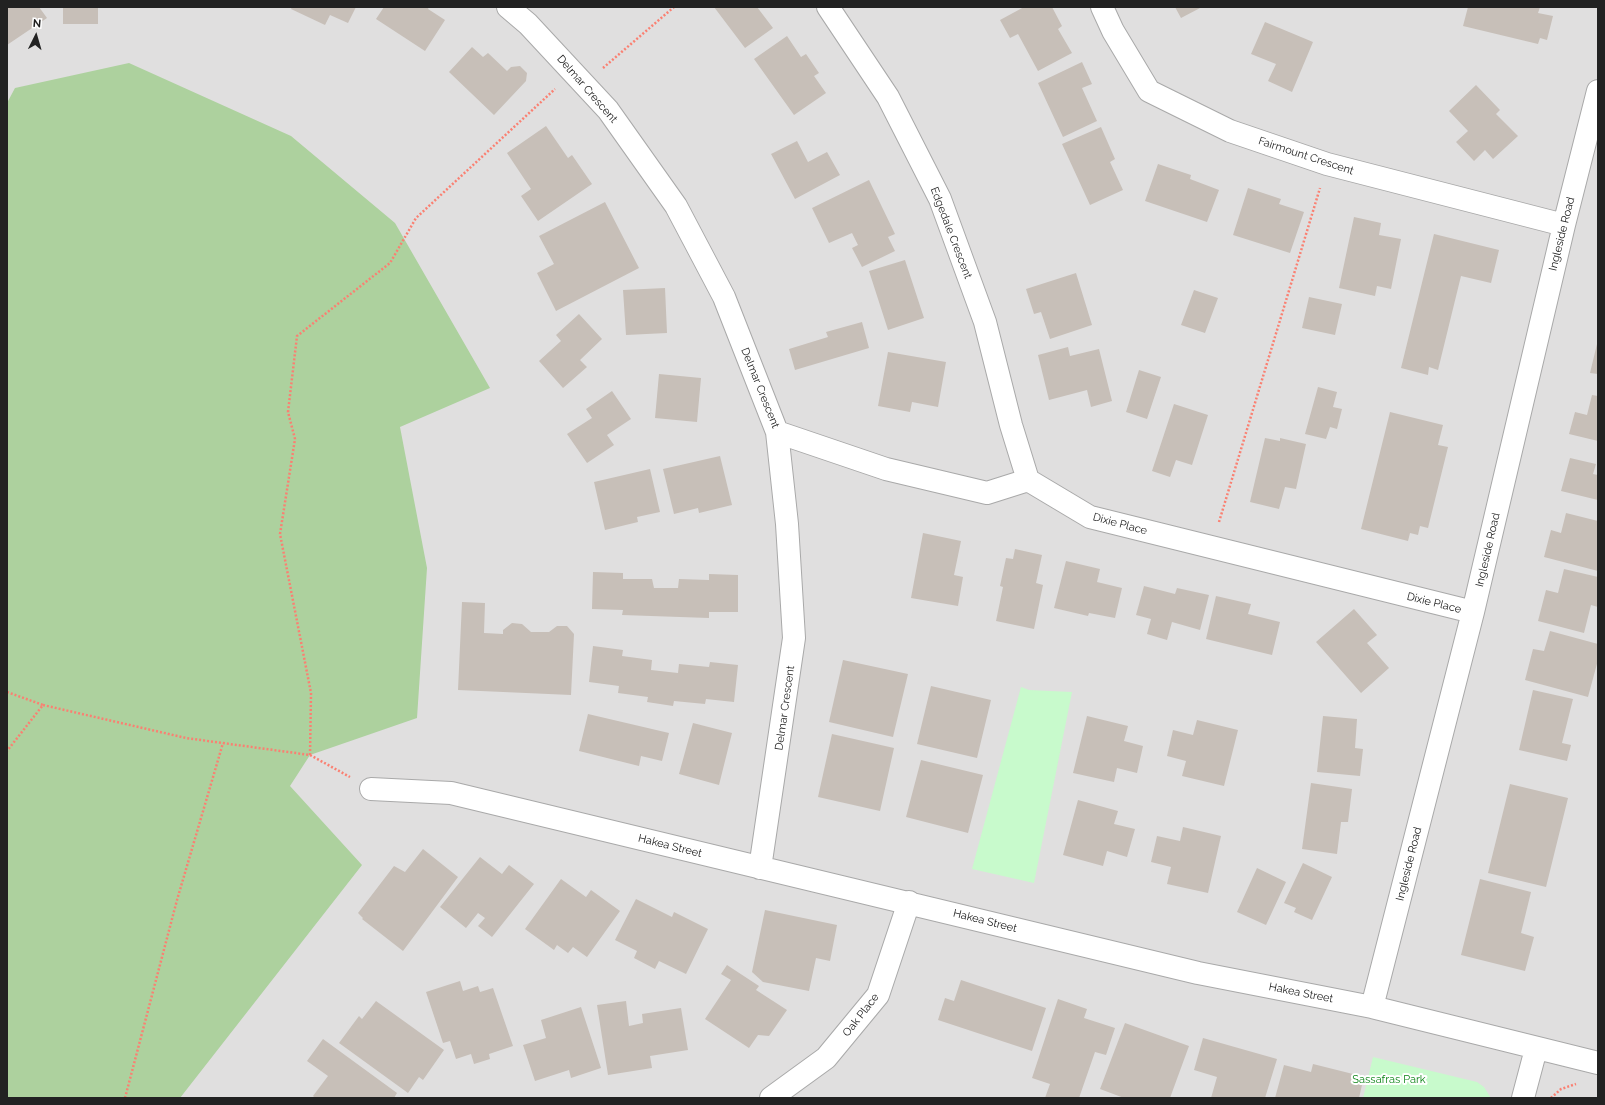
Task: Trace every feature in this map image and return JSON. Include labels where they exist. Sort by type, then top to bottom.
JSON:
[{"type":"street","name":"Delmar Crescent","points":[[508,7],[528,24],[608,110],[676,206],[724,297],[777,432],[787,524],[794,638],[760,868]]},
{"type":"street","name":"Edgedale Crescent","points":[[828,7],[888,97],[940,199],[986,322],[1011,425],[1028,480]]},
{"type":"street","name":"Fairmount Crescent","points":[[1102,7],[1113,31],[1149,92],[1230,131],[1327,164],[1564,225]]},
{"type":"street","name":"Ingleside Road","points":[[1372,1007],[1474,612],[1564,225],[1598,91]]},
{"type":"street","points":[[777,432],[886,469],[987,493],[1028,480]]},
{"type":"street","name":"Dixie Place","points":[[1028,480],[1090,517],[1474,612]]},
{"type":"street","name":"Hakea Street","points":[[372,789],[451,793],[760,868],[909,902],[1198,973],[1372,1007],[1536,1049],[1598,1063]]},
{"type":"street","name":"Oak Place","points":[[771,1098],[826,1058],[878,995],[909,902]]},
{"type":"street","points":[[1523,1098],[1536,1049]]},
{"type":"path","points":[[310,755],[311,692],[280,534],[294,440],[288,412],[297,336],[390,263],[416,218],[578,78],[674,7]]},
{"type":"path","points":[[1211,548],[1327,164]]},
{"type":"path","points":[[7,692],[42,705],[186,738],[310,755],[372,789]]},
{"type":"path","points":[[7,751],[42,705]]},
{"type":"path","points":[[125,1098],[177,900],[223,743]]},
{"type":"path","points":[[1550,1098],[1561,1089],[1578,1084]]},
{"type":"shaded area","points":[[7,7],[1598,7],[1598,1098],[144,1098],[7,1000]]},
{"type":"green space","points":[[129,63],[291,136],[395,223],[490,388],[400,427],[427,568],[417,718],[310,755],[290,786],[362,865],[180,1098],[7,1098],[7,103],[15,88]]},
{"type":"green space","points":[[1021,687],[1029,690],[1072,692],[1034,883],[972,869]]},
{"type":"green space","name":"Sassafras Park","points":[[1373,1057],[1477,1082],[1484,1087],[1491,1098],[1363,1098]]},
{"type":"building","points":[[7,7],[39,7],[47,18],[7,45]]},
{"type":"building","points":[[63,7],[98,7],[98,24],[63,24]]},
{"type":"building","points":[[292,7],[356,7],[348,23],[330,15],[325,25],[291,9]]},
{"type":"building","points":[[384,7],[429,7],[428,9],[445,20],[425,51],[376,19]]},
{"type":"building","points":[[714,7],[757,7],[773,28],[745,48]]},
{"type":"building","points":[[1024,7],[1052,7],[1062,26],[1058,29],[1072,53],[1038,71],[1018,34],[1010,38],[1000,20]]},
{"type":"building","points":[[1175,7],[1202,7],[1181,18]]},
{"type":"building","points":[[1468,7],[1540,7],[1538,13],[1553,16],[1547,40],[1540,38],[1538,44],[1463,26]]},
{"type":"building","points":[[1265,22],[1313,42],[1292,92],[1268,81],[1276,64],[1251,54]]},
{"type":"building","points":[[787,36],[801,57],[806,54],[819,73],[814,76],[826,93],[794,115],[754,59]]},
{"type":"building","points":[[472,47],[483,57],[488,53],[507,71],[511,67],[520,66],[527,73],[526,81],[494,115],[449,72]]},
{"type":"building","points":[[1082,62],[1092,84],[1082,88],[1097,121],[1063,137],[1038,83]]},
{"type":"building","points":[[1476,85],[1500,110],[1496,114],[1518,136],[1493,159],[1485,150],[1474,161],[1456,142],[1468,131],[1449,111]]},
{"type":"building","points":[[546,126],[568,158],[572,155],[592,184],[538,221],[521,196],[531,189],[507,153]]},
{"type":"building","points":[[1101,127],[1115,159],[1110,162],[1123,190],[1090,205],[1062,144]]},
{"type":"building","points":[[797,141],[808,162],[827,152],[840,175],[795,199],[771,154]]},
{"type":"building","points":[[1158,164],[1191,175],[1190,179],[1219,190],[1207,222],[1145,201]]},
{"type":"building","points":[[869,180],[895,234],[888,237],[895,251],[862,267],[852,248],[858,245],[852,233],[829,243],[812,208]]},
{"type":"building","points":[[1248,188],[1281,199],[1279,204],[1304,212],[1290,253],[1233,235]]},
{"type":"building","points":[[605,202],[639,268],[556,311],[537,273],[554,264],[539,236]]},
{"type":"building","points":[[1354,217],[1381,223],[1379,235],[1401,239],[1391,289],[1377,286],[1375,296],[1339,288]]},
{"type":"building","points":[[1434,234],[1499,250],[1491,283],[1461,276],[1438,370],[1429,367],[1428,375],[1401,368]]},
{"type":"building","points":[[905,260],[924,318],[888,330],[869,271]]},
{"type":"building","points":[[1076,273],[1092,325],[1050,339],[1041,312],[1034,314],[1026,289]]},
{"type":"building","points":[[665,288],[667,333],[626,335],[623,290]]},
{"type":"building","points":[[1194,290],[1218,298],[1205,333],[1181,325]]},
{"type":"building","points":[[1309,297],[1342,304],[1335,335],[1302,328]]},
{"type":"building","points":[[579,314],[602,339],[580,360],[587,367],[563,388],[539,361],[561,341],[556,335]]},
{"type":"building","points":[[862,322],[869,348],[795,370],[789,349],[828,337],[826,332]]},
{"type":"building","points":[[1598,344],[1598,374],[1590,373]]},
{"type":"building","points":[[1068,347],[1070,356],[1099,349],[1112,401],[1091,407],[1087,390],[1049,400],[1038,355]]},
{"type":"building","points":[[888,352],[946,362],[938,407],[912,402],[910,412],[878,406]]},
{"type":"building","points":[[1139,370],[1161,377],[1147,419],[1126,412]]},
{"type":"building","points":[[659,374],[701,378],[697,422],[655,418]]},
{"type":"building","points":[[1318,387],[1337,392],[1333,407],[1342,409],[1337,429],[1330,427],[1326,439],[1305,434]]},
{"type":"building","points":[[612,391],[631,419],[607,435],[614,445],[587,463],[567,434],[592,418],[586,409]]},
{"type":"building","points":[[1592,395],[1598,396],[1598,441],[1569,434],[1575,412],[1587,415]]},
{"type":"building","points":[[1174,404],[1208,415],[1192,465],[1176,460],[1170,477],[1152,471]]},
{"type":"building","points":[[1390,412],[1443,425],[1438,445],[1448,447],[1428,528],[1420,526],[1418,535],[1410,533],[1408,541],[1361,529]]},
{"type":"building","points":[[1265,438],[1280,441],[1280,438],[1306,444],[1296,489],[1285,487],[1279,509],[1250,502]]},
{"type":"building","points":[[720,456],[732,505],[699,513],[698,508],[674,514],[663,469]]},
{"type":"building","points":[[1570,458],[1596,464],[1593,474],[1598,475],[1598,500],[1561,491]]},
{"type":"building","points":[[650,469],[660,512],[637,517],[638,522],[605,530],[594,482]]},
{"type":"building","points":[[1566,513],[1598,521],[1598,571],[1544,557],[1551,530],[1561,533]]},
{"type":"building","points":[[923,533],[961,541],[954,575],[963,577],[958,606],[911,598]]},
{"type":"building","points":[[1015,549],[1042,555],[1036,583],[1043,585],[1034,629],[996,621],[1003,587],[1000,586],[1006,558],[1013,559]]},
{"type":"building","points":[[1066,561],[1100,569],[1097,582],[1122,588],[1115,618],[1089,613],[1088,616],[1054,608]]},
{"type":"building","points":[[1564,569],[1598,577],[1598,607],[1591,605],[1584,633],[1538,621],[1546,590],[1558,593]]},
{"type":"building","points":[[593,572],[623,573],[623,579],[652,579],[654,588],[678,588],[679,579],[709,580],[709,574],[738,575],[738,612],[709,612],[709,618],[622,615],[623,610],[592,609]]},
{"type":"building","points":[[1144,586],[1175,594],[1177,588],[1209,595],[1200,630],[1172,622],[1167,640],[1147,634],[1151,619],[1136,615]]},
{"type":"building","points":[[1216,596],[1251,604],[1248,614],[1280,622],[1272,655],[1206,639]]},
{"type":"building","points":[[462,602],[485,603],[484,633],[503,634],[503,630],[512,623],[522,624],[531,632],[549,632],[557,626],[567,626],[574,634],[571,695],[458,690]]},
{"type":"building","points":[[1354,609],[1377,635],[1367,643],[1389,668],[1361,693],[1316,642]]},
{"type":"building","points":[[1550,631],[1598,644],[1598,660],[1588,697],[1525,680],[1533,649],[1544,651]]},
{"type":"building","points":[[593,646],[623,650],[622,656],[652,660],[651,670],[678,673],[679,664],[709,667],[710,662],[738,665],[734,702],[706,699],[705,704],[674,701],[673,706],[647,702],[648,697],[618,693],[619,686],[589,682]]},
{"type":"building","points":[[843,660],[908,674],[893,737],[829,722]]},
{"type":"building","points":[[931,686],[991,700],[977,758],[917,744]]},
{"type":"building","points":[[1533,690],[1573,699],[1562,743],[1571,745],[1567,761],[1519,750]]},
{"type":"building","points":[[588,714],[669,733],[662,761],[641,756],[639,766],[579,751]]},
{"type":"building","points":[[1087,716],[1128,726],[1124,741],[1143,746],[1137,773],[1117,768],[1114,782],[1073,773]]},
{"type":"building","points":[[1323,716],[1357,719],[1355,748],[1363,749],[1360,776],[1317,772]]},
{"type":"building","points":[[1197,720],[1238,730],[1224,786],[1182,776],[1186,761],[1167,756],[1173,730],[1193,735]]},
{"type":"building","points":[[693,723],[732,733],[719,785],[679,774]]},
{"type":"building","points":[[832,734],[894,748],[880,811],[818,797]]},
{"type":"building","points":[[921,760],[983,775],[968,833],[906,817]]},
{"type":"building","points":[[1311,783],[1352,789],[1348,822],[1341,822],[1337,854],[1302,849]]},
{"type":"building","points":[[1510,784],[1568,798],[1546,887],[1488,873]]},
{"type":"building","points":[[1078,800],[1118,811],[1114,824],[1135,829],[1127,857],[1107,851],[1103,866],[1063,855]]},
{"type":"building","points":[[1183,827],[1221,836],[1208,893],[1167,884],[1171,867],[1151,862],[1157,836],[1180,841]]},
{"type":"building","points":[[423,849],[458,877],[403,951],[362,919],[363,918],[358,913],[394,866],[405,872]]},
{"type":"building","points":[[480,857],[502,874],[509,865],[534,884],[492,937],[478,926],[485,918],[478,913],[466,928],[440,907]]},
{"type":"building","points":[[1303,863],[1332,877],[1312,920],[1294,912],[1296,908],[1284,903]]},
{"type":"building","points":[[1257,868],[1286,882],[1266,925],[1237,912]]},
{"type":"building","points":[[561,879],[586,897],[591,890],[620,911],[587,957],[573,947],[568,953],[557,945],[554,950],[525,929]]},
{"type":"building","points":[[1480,879],[1531,892],[1521,933],[1534,937],[1525,971],[1461,955]]},
{"type":"building","points":[[636,899],[672,917],[674,912],[708,929],[686,974],[659,961],[655,969],[634,958],[637,951],[615,940]]},
{"type":"building","points":[[765,910],[837,925],[830,961],[816,958],[809,991],[763,982],[752,972]]},
{"type":"building","points":[[727,965],[759,986],[756,990],[787,1010],[769,1036],[758,1035],[749,1048],[705,1019],[731,980],[721,974]]},
{"type":"building","points":[[961,980],[1046,1008],[1032,1051],[938,1020],[945,998],[954,1001]]},
{"type":"building","points":[[460,981],[463,991],[478,986],[480,992],[493,988],[513,1046],[489,1054],[490,1059],[474,1064],[471,1054],[456,1059],[450,1041],[443,1043],[426,992]]},
{"type":"building","points":[[1058,999],[1087,1009],[1084,1018],[1115,1028],[1106,1055],[1095,1052],[1079,1098],[1045,1098],[1050,1084],[1032,1078]]},
{"type":"building","points":[[376,1001],[444,1050],[423,1080],[419,1077],[408,1093],[339,1043],[359,1016],[362,1019]]},
{"type":"building","points":[[626,1001],[629,1026],[643,1023],[642,1014],[681,1008],[688,1050],[650,1056],[652,1068],[608,1075],[597,1005]]},
{"type":"building","points":[[581,1007],[601,1068],[571,1078],[569,1070],[535,1081],[523,1045],[546,1038],[541,1020]]},
{"type":"building","points":[[1125,1023],[1189,1046],[1170,1098],[1124,1098],[1100,1089]]},
{"type":"building","points":[[1203,1038],[1277,1059],[1265,1098],[1211,1098],[1217,1077],[1194,1070]]},
{"type":"building","points":[[323,1039],[397,1093],[394,1098],[315,1098],[313,1096],[328,1076],[307,1061]]},
{"type":"building","points":[[1313,1064],[1361,1076],[1359,1084],[1362,1085],[1359,1098],[1275,1098],[1284,1065],[1311,1072]]}]
